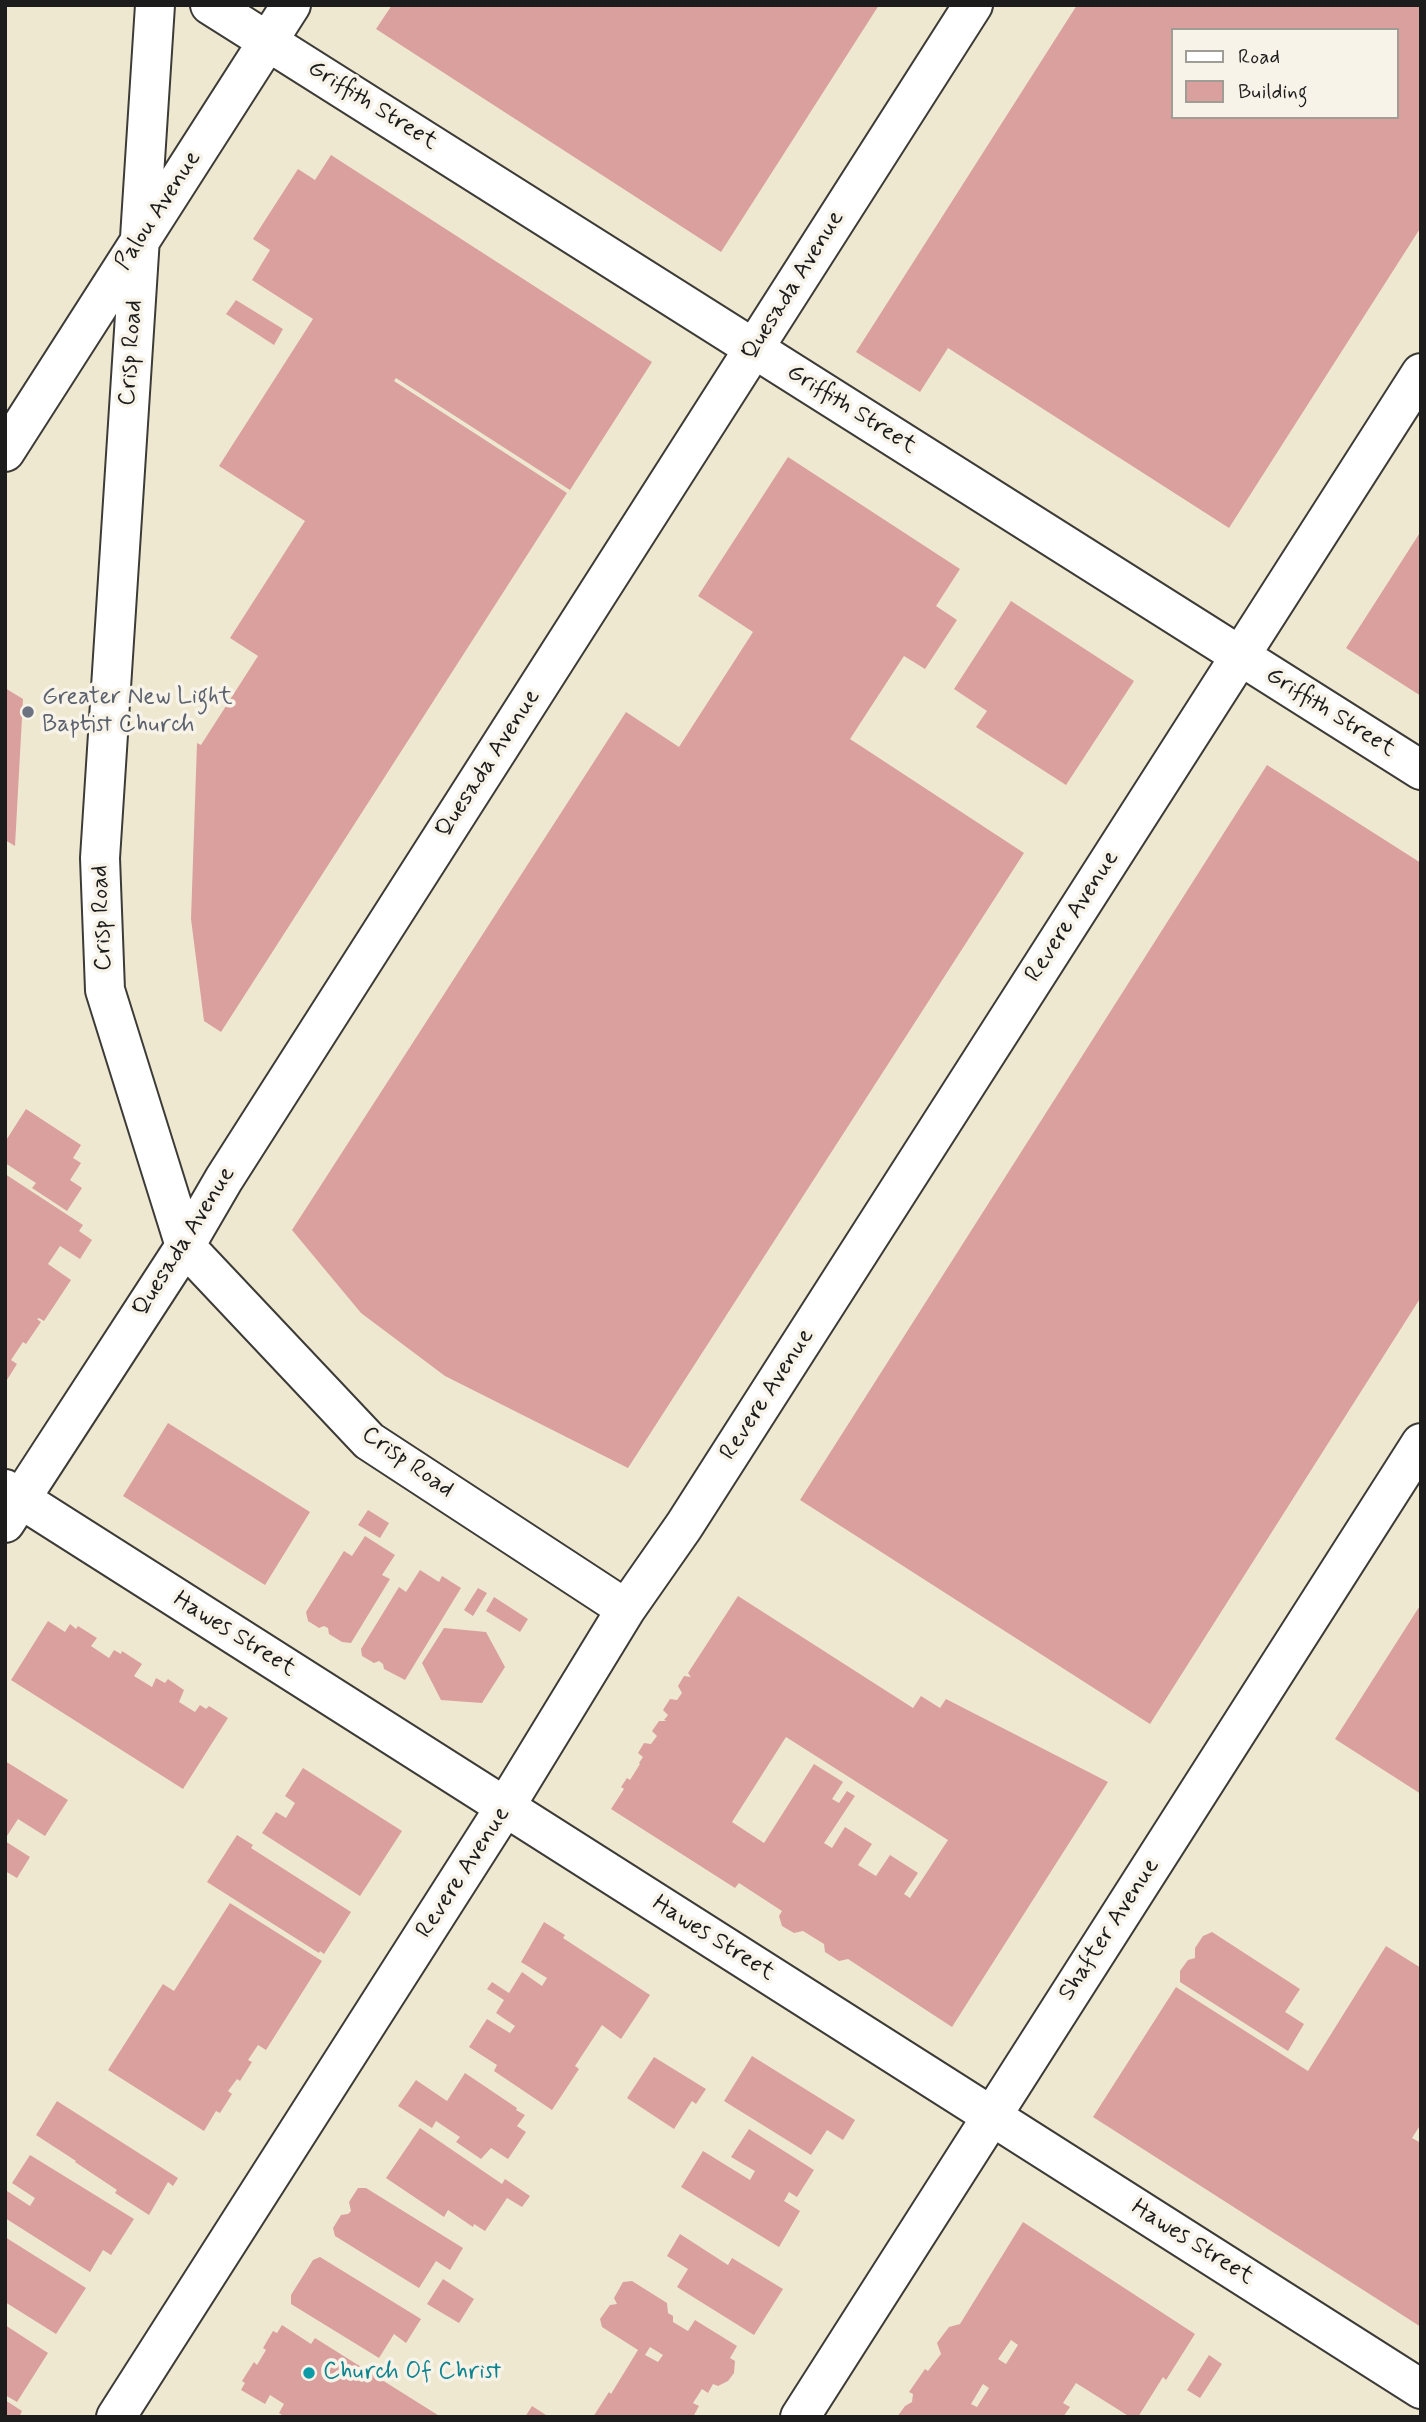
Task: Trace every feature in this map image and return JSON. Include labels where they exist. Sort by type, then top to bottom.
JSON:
[{"type":"street","name":"Crisp Road","points":[[155,5],[100,858],[105,990],[185,1246],[369,1441],[626,1609]]},
{"type":"street","name":"Griffith Street","points":[[210,5],[1421,770]]},
{"type":"street","name":"Palou Avenue","points":[[5,452],[291,5]]},
{"type":"street","name":"Quesada Avenue","points":[[10,1504],[185,1246],[231,1167],[973,5]]},
{"type":"street","name":"Revere Avenue","points":[[116,2417],[506,1807],[626,1609],[684,1527],[1421,373]]},
{"type":"street","name":"Shafter Avenue","points":[[800,2417],[1421,1443]]},
{"type":"street","name":"Hawes Street","points":[[10,1504],[506,1807],[1421,2389]]},
{"type":"building","points":[[392,5],[879,5],[721,252],[376,29]]},
{"type":"building","points":[[1077,5],[1421,5],[1421,227],[1229,528],[948,348],[920,392],[856,352]]},
{"type":"building","points":[[331,155],[652,362],[570,490],[396,378],[394,381],[567,493],[221,1032],[204,1021],[191,919],[197,743],[201,745],[258,656],[230,638],[305,521],[219,466],[313,319],[252,280],[270,250],[253,239],[298,169],[315,180]]},
{"type":"building","points":[[236,300],[283,329],[274,345],[226,314]]},
{"type":"building","points":[[788,457],[960,569],[936,606],[957,620],[925,669],[904,656],[850,739],[1024,853],[628,1468],[445,1376],[361,1313],[292,1230],[626,712],[679,747],[753,632],[698,596]]},
{"type":"building","points":[[1421,531],[1421,696],[1346,648]]},
{"type":"building","points":[[1011,601],[1134,681],[1066,785],[976,727],[987,711],[954,689]]},
{"type":"building","points":[[5,688],[23,699],[15,846],[5,840]]},
{"type":"building","points":[[1267,765],[1421,863],[1421,1297],[1150,1724],[800,1500]]},
{"type":"building","points":[[26,1109],[81,1145],[73,1158],[81,1163],[70,1180],[82,1188],[67,1211],[32,1188],[36,1183],[5,1163],[5,1142]]},
{"type":"building","points":[[5,1174],[83,1225],[79,1231],[92,1240],[80,1259],[60,1246],[48,1264],[71,1280],[44,1321],[37,1319],[41,1322],[11,1360],[17,1364],[5,1383]]},
{"type":"building","points":[[168,1423],[310,1512],[265,1585],[123,1496]]},
{"type":"building","points":[[368,1510],[389,1523],[380,1538],[358,1525]]},
{"type":"building","points":[[365,1536],[395,1555],[382,1575],[390,1579],[351,1643],[342,1642],[329,1634],[328,1628],[319,1628],[308,1621],[306,1612],[344,1551],[352,1556]]},
{"type":"building","points":[[420,1570],[439,1582],[442,1576],[461,1588],[405,1680],[384,1669],[379,1661],[374,1663],[362,1656],[361,1649],[399,1587],[406,1592]]},
{"type":"building","points":[[478,1588],[487,1593],[473,1616],[464,1610]]},
{"type":"building","points":[[738,1596],[913,1708],[921,1696],[940,1708],[946,1699],[1108,1782],[952,2027],[848,1959],[839,1961],[825,1952],[824,1944],[803,1931],[794,1933],[782,1926],[779,1916],[782,1911],[739,1883],[735,1888],[611,1809],[624,1789],[621,1787],[627,1778],[630,1780],[640,1764],[643,1757],[638,1753],[644,1743],[651,1744],[657,1736],[652,1731],[659,1721],[667,1721],[664,1720],[668,1715],[663,1710],[670,1699],[677,1700],[682,1693],[678,1686],[684,1676],[691,1677],[688,1673]],"holes":[[[786,1737],[948,1840],[910,1898],[904,1894],[918,1873],[890,1855],[876,1876],[858,1865],[872,1844],[845,1827],[832,1848],[824,1843],[855,1796],[847,1791],[839,1803],[832,1799],[843,1782],[814,1764],[764,1843],[732,1822]]]},
{"type":"building","points":[[494,1597],[528,1619],[520,1632],[486,1611]]},
{"type":"building","points":[[1421,1604],[1421,1794],[1335,1739]]},
{"type":"building","points":[[48,1621],[65,1632],[70,1624],[76,1629],[78,1626],[97,1638],[91,1646],[109,1658],[114,1650],[121,1654],[122,1651],[142,1664],[134,1676],[152,1687],[156,1678],[165,1683],[168,1679],[184,1690],[179,1702],[195,1712],[200,1705],[206,1709],[209,1706],[228,1718],[183,1789],[11,1680]]},
{"type":"building","points":[[444,1628],[486,1632],[505,1667],[482,1703],[441,1700],[422,1663]]},
{"type":"building","points":[[5,1761],[68,1800],[45,1836],[18,1819],[5,1839]]},
{"type":"building","points":[[303,1768],[402,1831],[360,1896],[262,1833],[276,1812],[286,1818],[295,1803],[285,1796]]},
{"type":"building","points":[[237,1835],[253,1845],[251,1848],[351,1912],[324,1954],[207,1882]]},
{"type":"building","points":[[5,1841],[30,1857],[17,1878],[5,1871]]},
{"type":"building","points":[[230,1903],[322,1961],[266,2050],[258,2045],[248,2060],[252,2062],[240,2081],[237,2079],[228,2091],[232,2094],[220,2113],[216,2111],[204,2131],[108,2070],[163,1984],[174,1991]]},
{"type":"building","points":[[544,1922],[565,1935],[563,1938],[650,1995],[621,2039],[602,2025],[575,2066],[579,2069],[552,2110],[494,2071],[497,2065],[469,2047],[487,2019],[510,2033],[515,2026],[496,2013],[504,2000],[487,1989],[492,1982],[509,1993],[522,1972],[542,1986],[547,1978],[521,1962]]},
{"type":"building","points":[[1212,1932],[1300,1989],[1285,2012],[1304,2024],[1288,2051],[1180,1982],[1180,1971],[1188,1960],[1195,1958],[1195,1948],[1203,1936]]},
{"type":"building","points":[[1386,1946],[1421,1968],[1421,2124],[1412,2138],[1421,2143],[1421,2327],[1093,2117],[1176,1987],[1308,2071]]},
{"type":"building","points":[[752,2056],[855,2120],[843,2140],[827,2130],[811,2155],[724,2101]]},
{"type":"building","points":[[654,2057],[706,2089],[696,2104],[692,2101],[674,2129],[627,2098]]},
{"type":"building","points":[[465,2073],[525,2115],[517,2126],[526,2132],[508,2159],[491,2148],[481,2159],[456,2142],[460,2137],[436,2121],[432,2128],[398,2106],[416,2080],[447,2101]]},
{"type":"building","points":[[57,2101],[178,2178],[173,2186],[168,2182],[149,2215],[36,2135]]},
{"type":"building","points":[[420,2128],[502,2184],[505,2179],[530,2196],[522,2207],[507,2198],[485,2231],[474,2224],[473,2227],[448,2210],[444,2217],[386,2178]]},
{"type":"building","points":[[749,2129],[814,2170],[797,2197],[789,2192],[784,2201],[800,2211],[779,2247],[681,2187],[703,2151],[750,2180],[755,2171],[731,2157]]},
{"type":"building","points":[[30,2155],[134,2219],[111,2255],[103,2250],[90,2272],[5,2218],[7,2191],[30,2206],[35,2198],[12,2183]]},
{"type":"building","points":[[358,2188],[366,2188],[463,2248],[450,2270],[436,2261],[419,2288],[335,2236],[333,2228],[341,2215],[351,2211],[349,2202]]},
{"type":"building","points":[[1023,2222],[1195,2334],[1166,2380],[1163,2377],[1138,2417],[1130,2417],[1076,2383],[1063,2403],[1070,2407],[1063,2417],[897,2417],[905,2406],[912,2402],[913,2394],[909,2392],[925,2369],[928,2371],[941,2354],[937,2343],[949,2327],[960,2324]],"holes":[[[1011,2340],[1018,2345],[1006,2364],[998,2359]],[[983,2384],[989,2388],[977,2407],[971,2404]]]},
{"type":"building","points":[[680,2234],[728,2265],[732,2258],[783,2289],[754,2335],[677,2287],[688,2269],[667,2256]]},
{"type":"building","points":[[5,2237],[86,2288],[56,2334],[5,2302]]},
{"type":"building","points":[[320,2257],[421,2319],[406,2343],[394,2334],[379,2358],[291,2304],[291,2295],[313,2260]]},
{"type":"building","points":[[443,2279],[474,2299],[459,2323],[427,2304]]},
{"type":"building","points":[[632,2281],[667,2303],[673,2322],[688,2331],[695,2320],[737,2346],[730,2358],[735,2361],[734,2373],[728,2381],[718,2386],[713,2384],[708,2393],[702,2389],[693,2403],[699,2406],[693,2417],[593,2417],[609,2392],[611,2394],[638,2350],[602,2327],[600,2319],[610,2305],[617,2304],[614,2298],[623,2282]],"holes":[[[650,2347],[663,2355],[658,2362],[645,2355]]]},
{"type":"building","points":[[5,2325],[48,2353],[17,2402],[5,2395]]},
{"type":"building","name":"Church Of Christ","points":[[282,2325],[311,2344],[315,2338],[441,2417],[285,2417],[279,2413],[284,2404],[270,2395],[265,2404],[241,2390],[245,2383],[242,2381],[254,2362],[257,2365],[273,2331],[277,2333]]},
{"type":"building","points":[[1209,2355],[1222,2364],[1200,2398],[1187,2390]]},
{"type":"building","points":[[5,2400],[22,2411],[19,2417],[5,2417]]},
{"type":"building","points":[[532,2406],[549,2417],[525,2417]]},
{"type":"place","name":"Greater New Light Baptist Church","points":[[28,712]]},
{"type":"place","name":"Church Of Christ","points":[[309,2373]]}]
